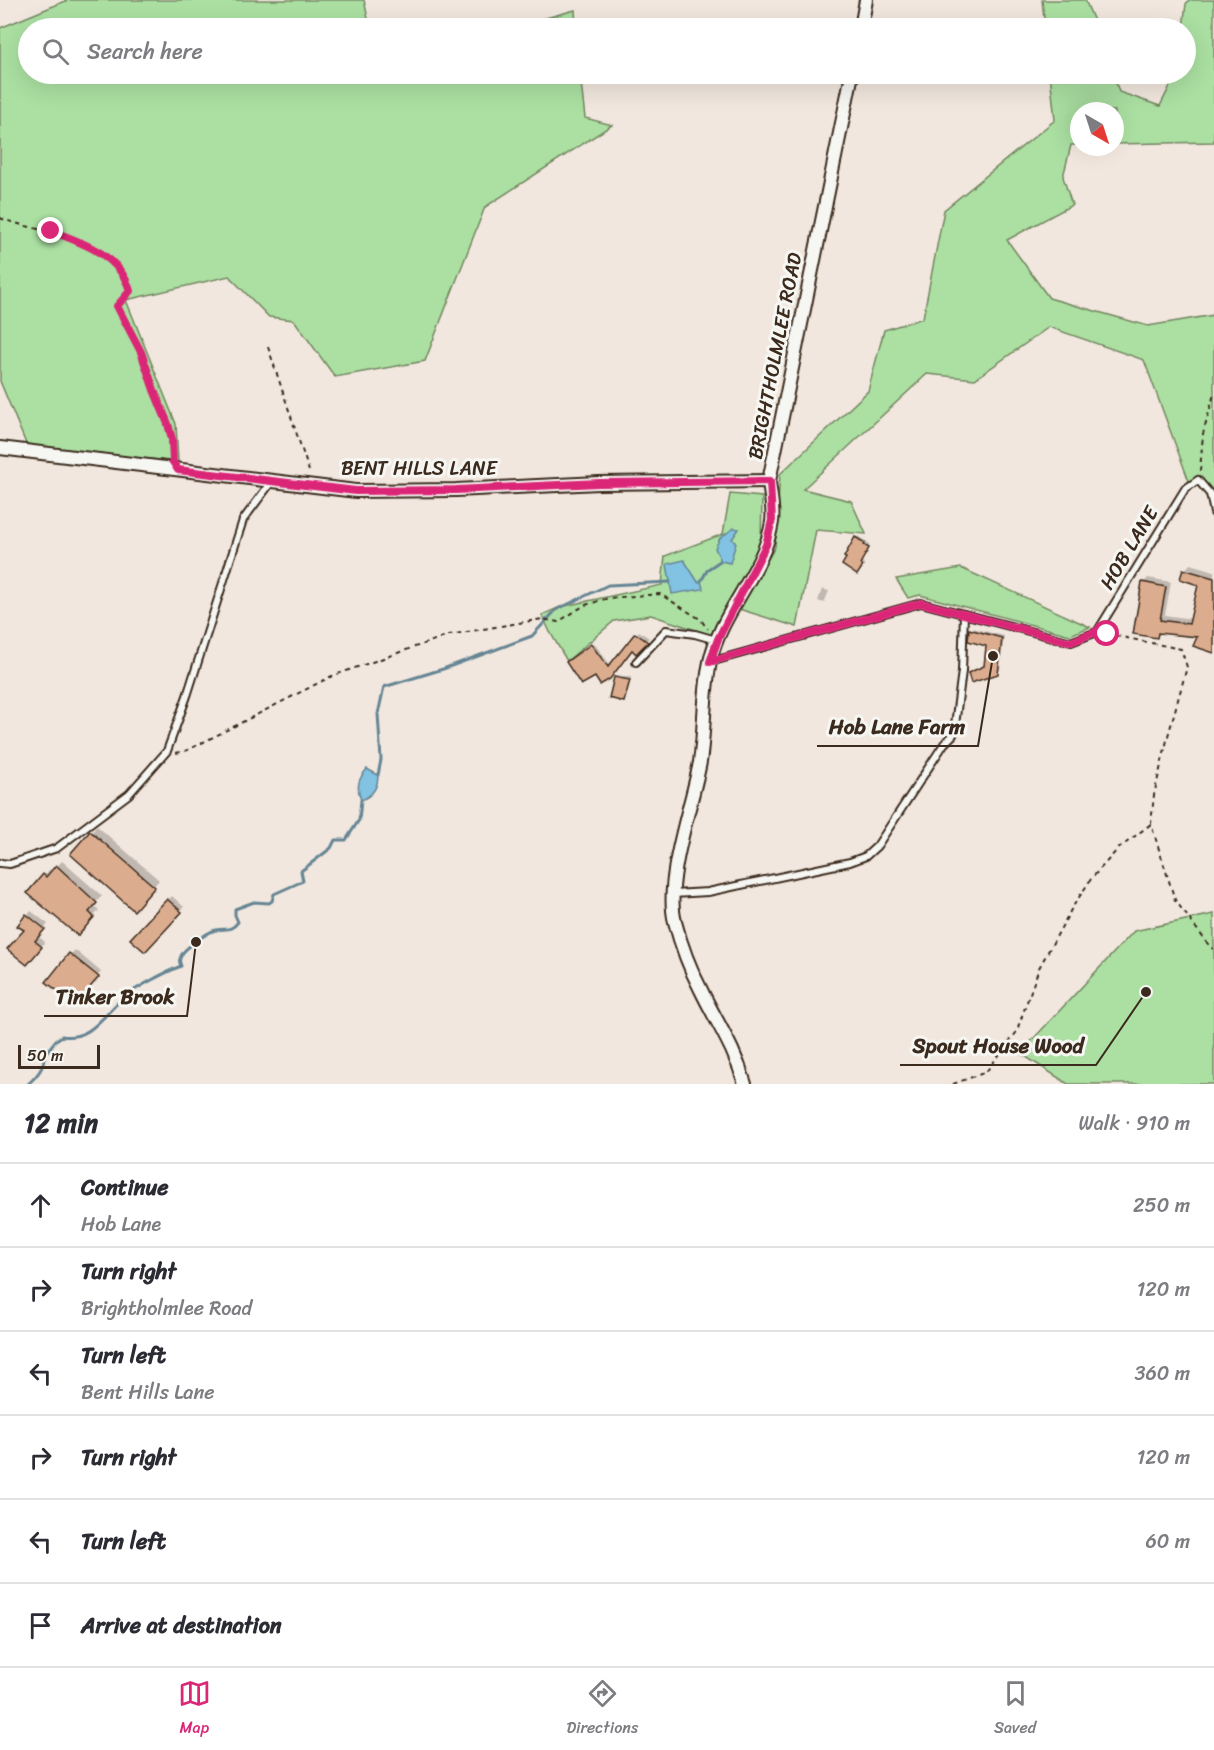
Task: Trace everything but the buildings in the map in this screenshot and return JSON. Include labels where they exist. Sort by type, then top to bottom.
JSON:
[{"type":"street","points":[[863,18],[866,0]]},
{"type":"street","name":"BRIGHTHOLMLEE ROAD","points":[[745,1084],[732,1047],[692,970],[675,923],[674,894],[678,859],[700,761],[710,662],[718,638],[766,545],[772,520],[770,481],[850,84]]},
{"type":"street","name":"BENT HILLS LANE","points":[[0,448],[356,491],[456,490],[599,483],[770,481]]},
{"type":"lane","points":[[1198,480],[1210,494],[1214,513]]},
{"type":"lane","name":"HOB LANE","points":[[1098,631],[1185,489],[1198,480]]},
{"type":"lane","points":[[0,863],[10,864],[57,848],[129,795],[167,752],[243,520],[272,481]]},
{"type":"lane","points":[[710,662],[921,603],[1071,642],[1098,631]]},
{"type":"lane","points":[[674,894],[708,891],[850,862],[866,856],[877,846],[944,744],[953,735],[962,671],[964,615]]},
{"type":"lane","points":[[636,662],[666,630],[718,638]]},
{"type":"path","points":[[0,218],[51,231],[84,243],[114,261],[127,281],[130,291],[117,306],[141,352],[168,424],[172,439],[173,462],[178,470]]},
{"type":"path","points":[[267,347],[310,471],[311,486]]},
{"type":"path","points":[[1198,480],[1202,461],[1203,434],[1214,394]]},
{"type":"path","points":[[167,752],[188,750],[332,676],[449,635],[542,619],[558,622],[585,605],[601,601],[660,594],[700,619],[713,636],[718,638]]},
{"type":"path","points":[[1098,631],[1181,649],[1187,667],[1168,736],[1151,824],[1175,900],[1214,949]]},
{"type":"path","points":[[953,1084],[986,1072],[1016,1034],[1039,968],[1072,908],[1091,879],[1118,849],[1151,824]]},
{"type":"green space","points":[[68,0],[364,0],[368,18],[24,18]]},
{"type":"green space","points":[[1042,0],[1085,0],[1093,18],[1044,18]]},
{"type":"green space","points":[[1189,0],[1214,0],[1214,142],[1124,144],[1124,102],[1070,102],[1070,149],[1063,177],[1072,205],[1007,240],[1049,298],[1148,326],[1214,315],[1214,491],[1190,484],[1144,360],[1049,327],[975,379],[927,374],[803,489],[851,501],[866,534],[816,530],[797,627],[739,609],[775,547],[780,474],[868,391],[884,330],[923,318],[944,210],[1055,120],[1051,84],[1116,84],[1119,92],[1160,106],[1171,84],[1196,84],[1196,18],[1184,18],[1186,4]]},
{"type":"green space","points":[[575,10],[575,18],[546,18]]},
{"type":"green space","points":[[18,21],[18,84],[581,84],[585,118],[612,125],[485,207],[425,361],[335,377],[294,320],[269,317],[229,276],[126,300],[176,424],[178,462],[27,446],[0,381],[0,28]]},
{"type":"green space","points":[[730,494],[762,497],[761,544],[714,636],[651,615],[614,621],[567,661],[542,615],[560,607],[662,585],[665,556],[723,534]]},
{"type":"green space","points":[[961,568],[1090,627],[1070,635],[920,595],[908,598],[896,579]]},
{"type":"green space","points":[[1214,914],[1214,1084],[1068,1084],[1020,1053],[1134,931]]},
{"type":"water","points":[[734,528],[739,529],[732,539],[736,543],[730,563],[721,561],[715,548],[720,538]]},
{"type":"water","points":[[684,560],[698,582],[701,581],[703,589],[672,594],[667,564]]},
{"type":"water","points":[[367,769],[378,775],[378,779],[376,787],[361,800],[359,783]]},
{"type":"waterway","points":[[701,581],[708,569],[720,561]]},
{"type":"waterway","points":[[378,775],[381,760],[378,714],[384,687],[443,669],[532,636],[556,610],[608,585],[670,582]]},
{"type":"waterway","points":[[28,1084],[40,1071],[44,1055],[56,1040],[62,1036],[72,1036],[89,1030],[128,994],[181,966],[180,960],[186,949],[213,931],[230,928],[238,922],[235,909],[254,902],[269,903],[274,894],[303,881],[301,871],[331,848],[335,840],[346,840],[359,820],[361,800]]},
{"type":"place","name":"Hob Lane Farm","points":[[993,656]]},
{"type":"place","name":"Tinker Brook","points":[[196,942]]},
{"type":"place","name":"Spout House Wood","points":[[1146,992]]},
{"type":"route","points":[[51,231],[84,243],[114,261],[127,281],[130,291],[117,306],[141,352],[168,424],[172,439],[173,462],[178,470],[356,491],[456,490],[599,483],[770,481],[772,520],[766,545],[718,639],[710,662],[921,603],[1071,642],[1098,631],[1107,634]]}]
